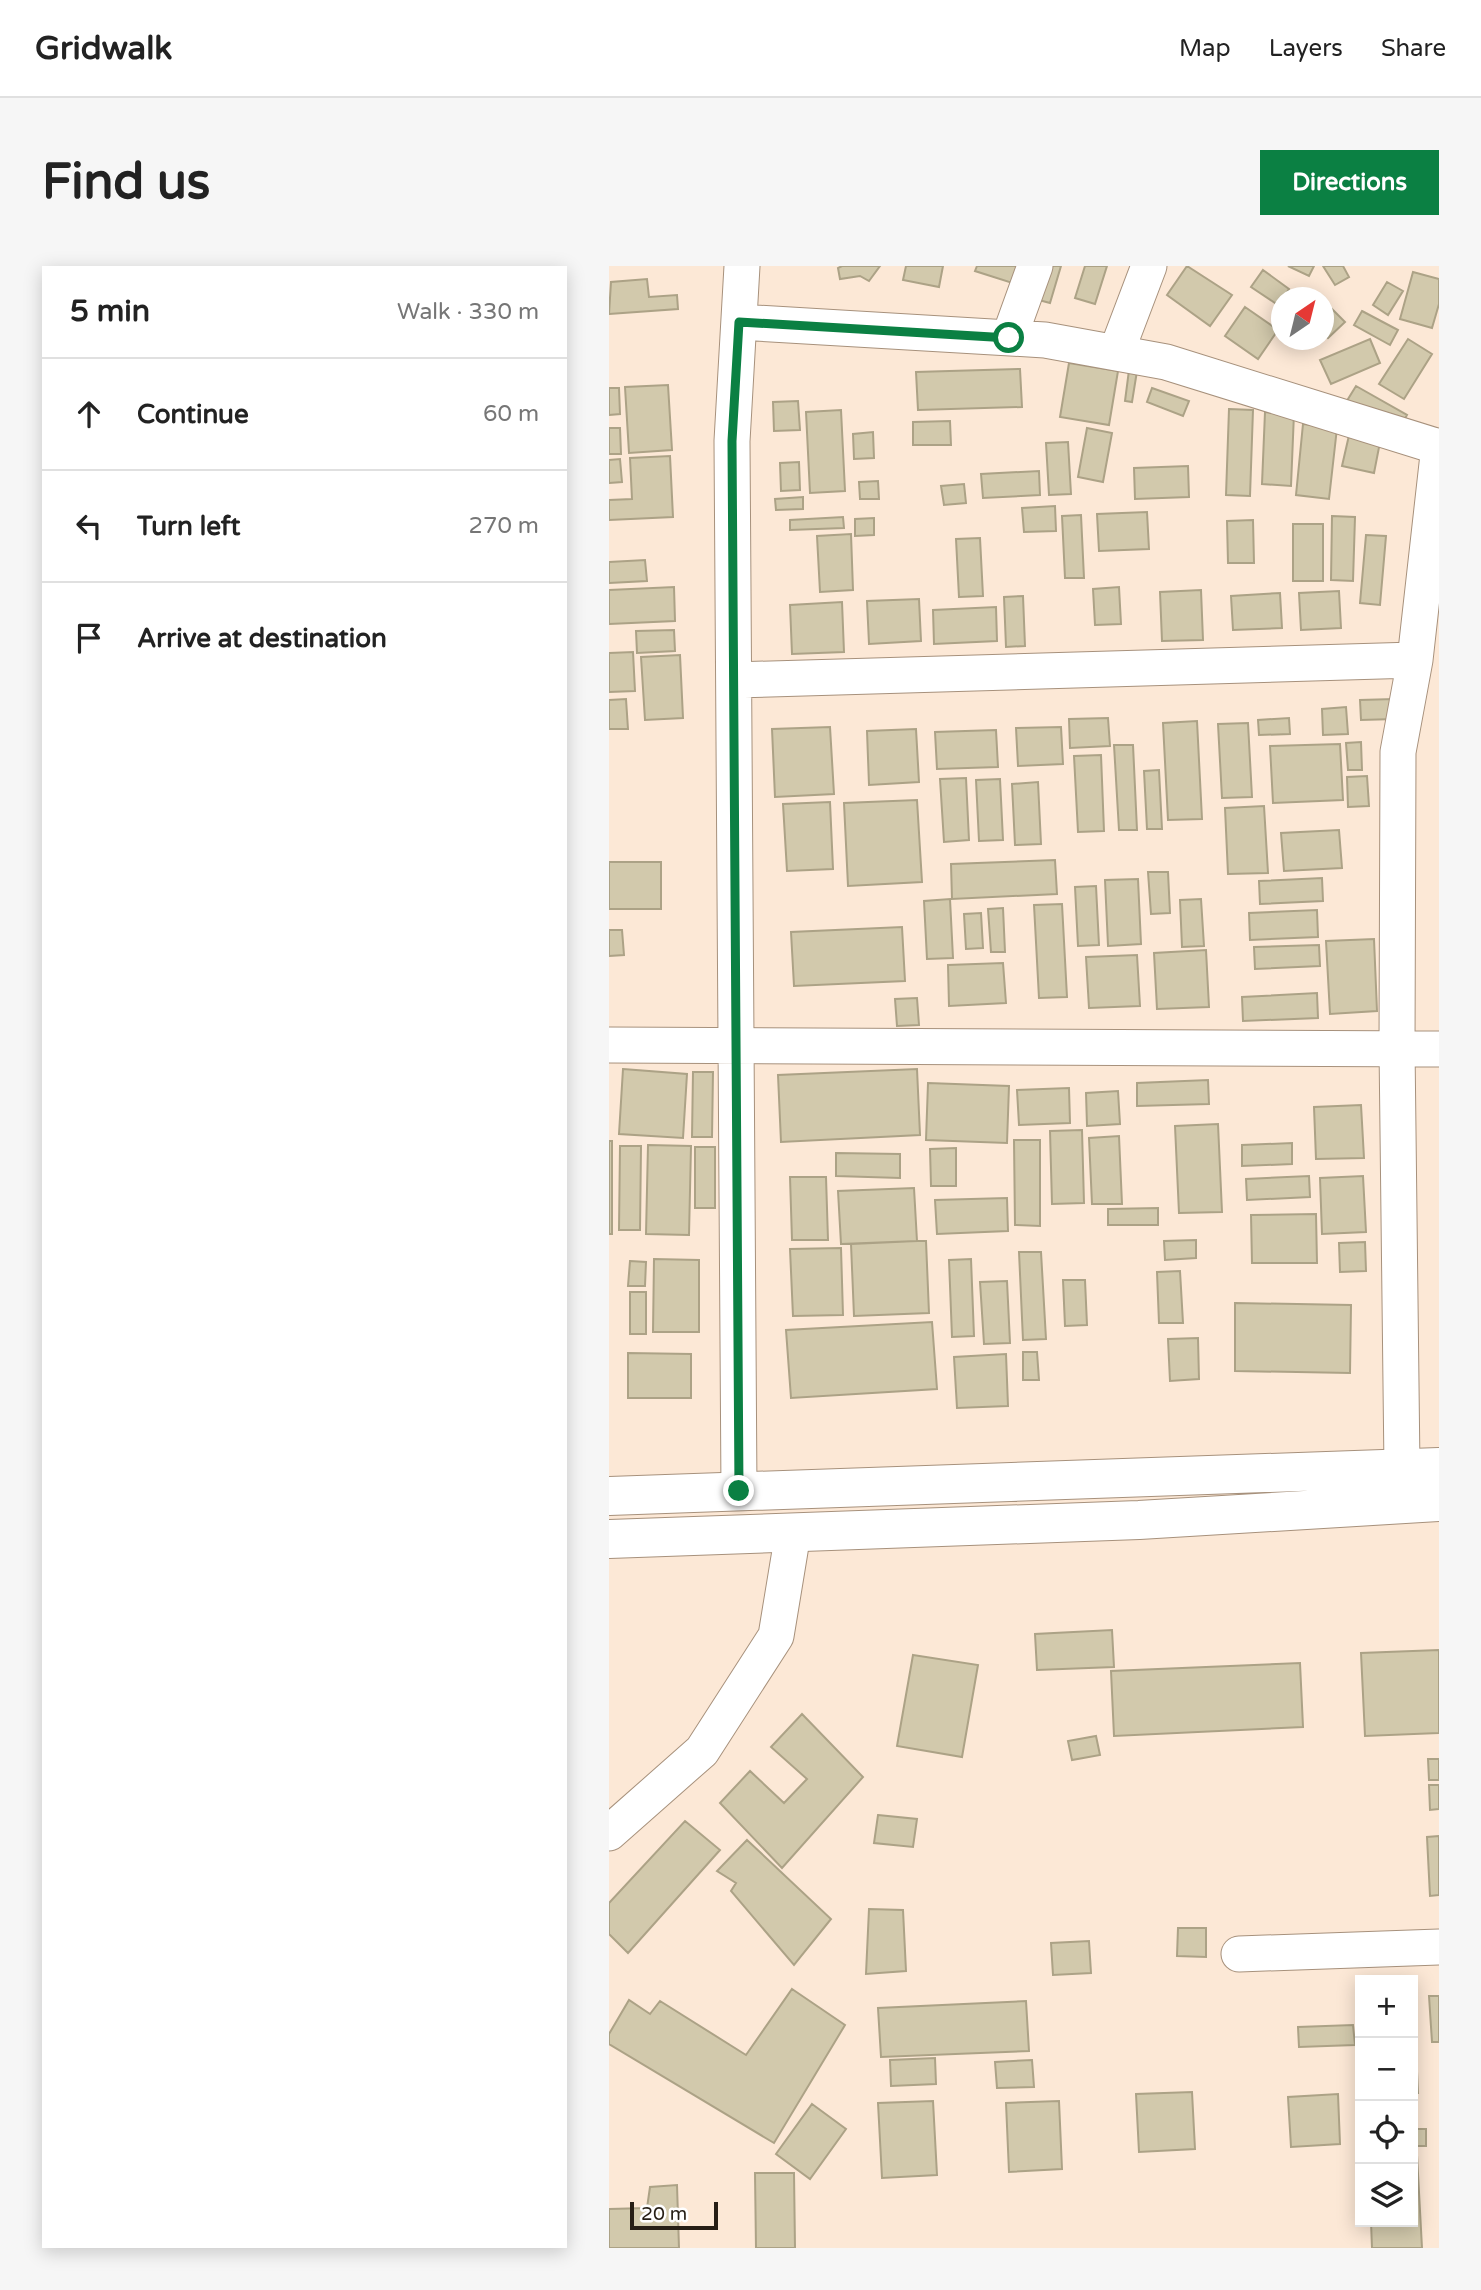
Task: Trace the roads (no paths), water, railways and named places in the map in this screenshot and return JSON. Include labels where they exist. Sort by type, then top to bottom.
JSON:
[{"type":"main road","points":[[609,1496],[1421,1467]]},
{"type":"main road","points":[[609,1539],[1139,1520],[1439,1502]]},
{"type":"street","points":[[739,1491],[732,441],[742,266]]},
{"type":"street","points":[[1009,338],[1035,266]]},
{"type":"street","points":[[1117,353],[1149,266]]},
{"type":"street","points":[[739,322],[1045,340],[1166,362],[1439,447],[1415,660],[1398,752],[1397,1046],[1421,1467]]},
{"type":"street","points":[[734,680],[1415,660]]},
{"type":"street","points":[[609,1045],[1397,1046],[1439,1049]]},
{"type":"street","points":[[609,1833],[702,1751],[776,1636],[793,1534]]},
{"type":"street","points":[[1239,1954],[1439,1947]]}]
